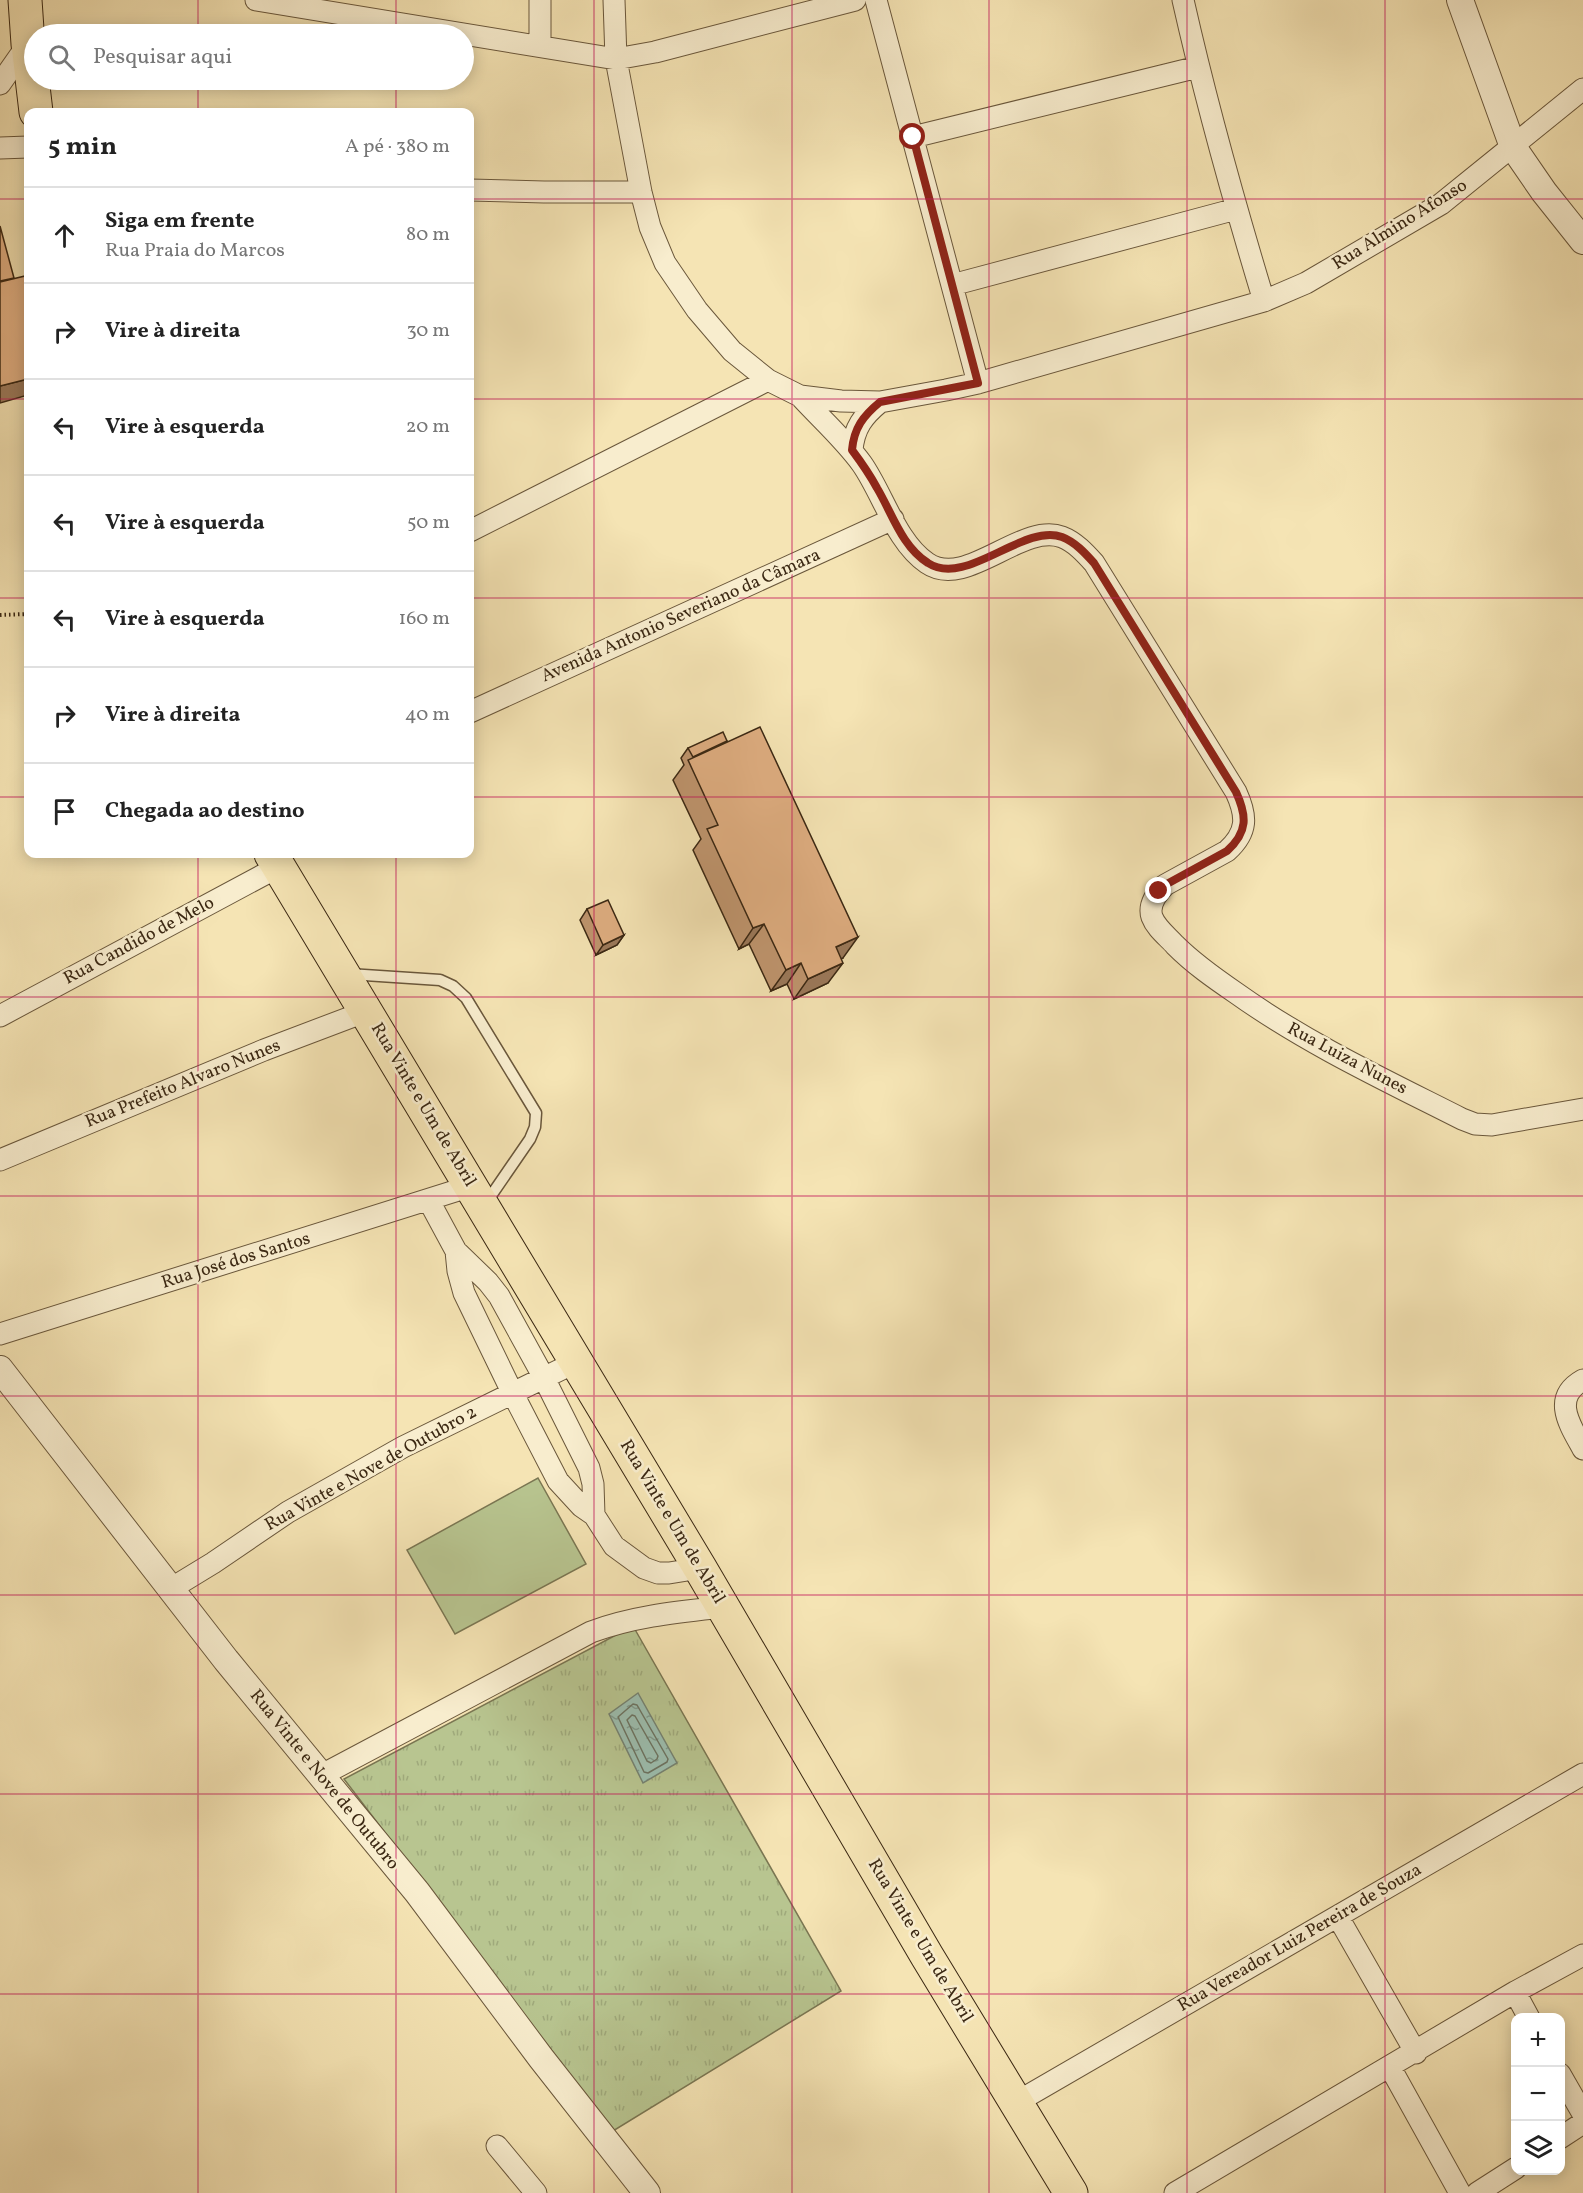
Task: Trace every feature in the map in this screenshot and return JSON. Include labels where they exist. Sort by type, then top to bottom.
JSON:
[{"type":"main road","points":[[25,0],[27,24]]},
{"type":"main road","points":[[33,90],[36,108]]},
{"type":"main road","name":"Rua Vinte e Um de Abril","points":[[274,860],[367,1011],[700,1568],[927,1956],[1071,2193]]},
{"type":"street","points":[[256,0],[404,24]]},
{"type":"street","points":[[540,0],[540,46]]},
{"type":"street","points":[[614,0],[616,59],[641,192],[650,227],[665,262],[697,310],[732,351],[768,380],[800,396],[852,450],[878,489],[893,519]]},
{"type":"street","points":[[474,35],[616,59],[655,52],[855,0]]},
{"type":"street","points":[[876,0],[978,383]]},
{"type":"street","points":[[1183,0],[1198,67],[1236,209],[1264,301]]},
{"type":"street","points":[[1460,0],[1513,147],[1544,192],[1583,241]]},
{"type":"street","points":[[0,84],[24,51]]},
{"type":"street","points":[[913,137],[1198,67]]},
{"type":"street","name":"Rua Almino Afonso","points":[[800,396],[841,401],[880,402],[978,383],[1264,301],[1306,283],[1441,204],[1583,89]]},
{"type":"street","points":[[0,148],[24,147]]},
{"type":"street","points":[[474,190],[641,192]]},
{"type":"street","points":[[952,285],[1236,209]]},
{"type":"street","points":[[474,529],[768,380]]},
{"type":"street","points":[[852,450],[857,427],[868,412],[880,402]]},
{"type":"street","name":"Avenida Antonio Severiano da Câmara","points":[[474,710],[893,519]]},
{"type":"street","name":"Rua Luiza Nunes","points":[[893,519],[909,545],[927,563],[939,569],[968,566],[1030,539],[1045,536],[1061,537],[1083,551],[1094,563],[1244,808],[1244,824],[1234,845],[1165,885],[1159,891],[1151,907],[1152,917],[1158,926],[1193,963],[1264,1014],[1331,1052],[1475,1124],[1492,1125],[1583,1109]]},
{"type":"street","name":"Rua Candido de Melo","points":[[0,1016],[274,860]]},
{"type":"street","name":"Rua Prefeito Alvaro Nunes","points":[[0,1160],[264,1050],[367,1011]]},
{"type":"street","name":"Rua José dos Santos","points":[[0,1335],[429,1201],[477,1197]]},
{"type":"street","points":[[429,1201],[456,1251],[499,1296],[543,1376],[589,1468],[593,1484],[594,1515]]},
{"type":"street","points":[[456,1251],[464,1293],[558,1480],[580,1506],[594,1515],[614,1546],[644,1568],[658,1573],[700,1568]]},
{"type":"street","name":"Rua Vinte e Nove de Outubro 2","points":[[172,1588],[288,1512],[403,1447],[543,1376],[576,1362]]},
{"type":"street","name":"Rua Vinte e Nove de Outubro","points":[[0,1369],[226,1660],[417,1892],[541,2058],[647,2193]]},
{"type":"street","points":[[1583,1380],[1571,1388],[1565,1402],[1570,1427],[1583,1449]]},
{"type":"street","points":[[320,1776],[591,1632],[648,1615],[723,1607]]},
{"type":"street","name":"Rua Vereador Luiz Pereira de Souza","points":[[1017,2102],[1338,1917],[1467,1839],[1580,1784]]},
{"type":"street","points":[[1338,1917],[1416,2053]]},
{"type":"street","points":[[1175,2193],[1416,2053],[1515,1992],[1583,1955]]},
{"type":"street","points":[[1515,1992],[1526,2013]]},
{"type":"street","points":[[1390,2067],[1460,2193]]},
{"type":"street","points":[[1565,2083],[1583,2114]]},
{"type":"street","points":[[1565,2135],[1583,2123]]},
{"type":"street","points":[[497,2145],[536,2193]]},
{"type":"street","points":[[1477,2193],[1511,2171]]},
{"type":"lane","points":[[343,973],[440,980],[453,986],[466,998],[536,1113],[535,1127],[530,1138],[477,1197]]},
{"type":"path","points":[[0,615],[24,614]]},
{"type":"green space","points":[[538,1478],[586,1564],[455,1634],[407,1550]]},
{"type":"green space","points":[[633,1626],[841,1991],[613,2131],[344,1779]]},
{"type":"water","points":[[638,1693],[677,1763],[643,1783],[609,1714]]},
{"type":"building","points":[[0,226],[14,278],[0,281]]},
{"type":"building","points":[[24,276],[24,380],[0,386],[0,282]]},
{"type":"building","points":[[760,727],[858,937],[836,947],[843,963],[808,979],[801,963],[786,970],[764,924],[753,928],[707,829],[718,825],[688,760]]},
{"type":"building","points":[[723,732],[727,741],[693,757],[688,748]]},
{"type":"building","points":[[608,900],[624,935],[603,945],[587,909]]},
{"type":"route","points":[[913,137],[978,383],[880,402],[868,412],[857,427],[852,450],[878,489],[909,545],[927,563],[939,569],[968,566],[1030,539],[1045,536],[1061,537],[1072,543],[1094,563],[1244,808],[1244,824],[1234,845],[1165,885],[1159,891]]}]
